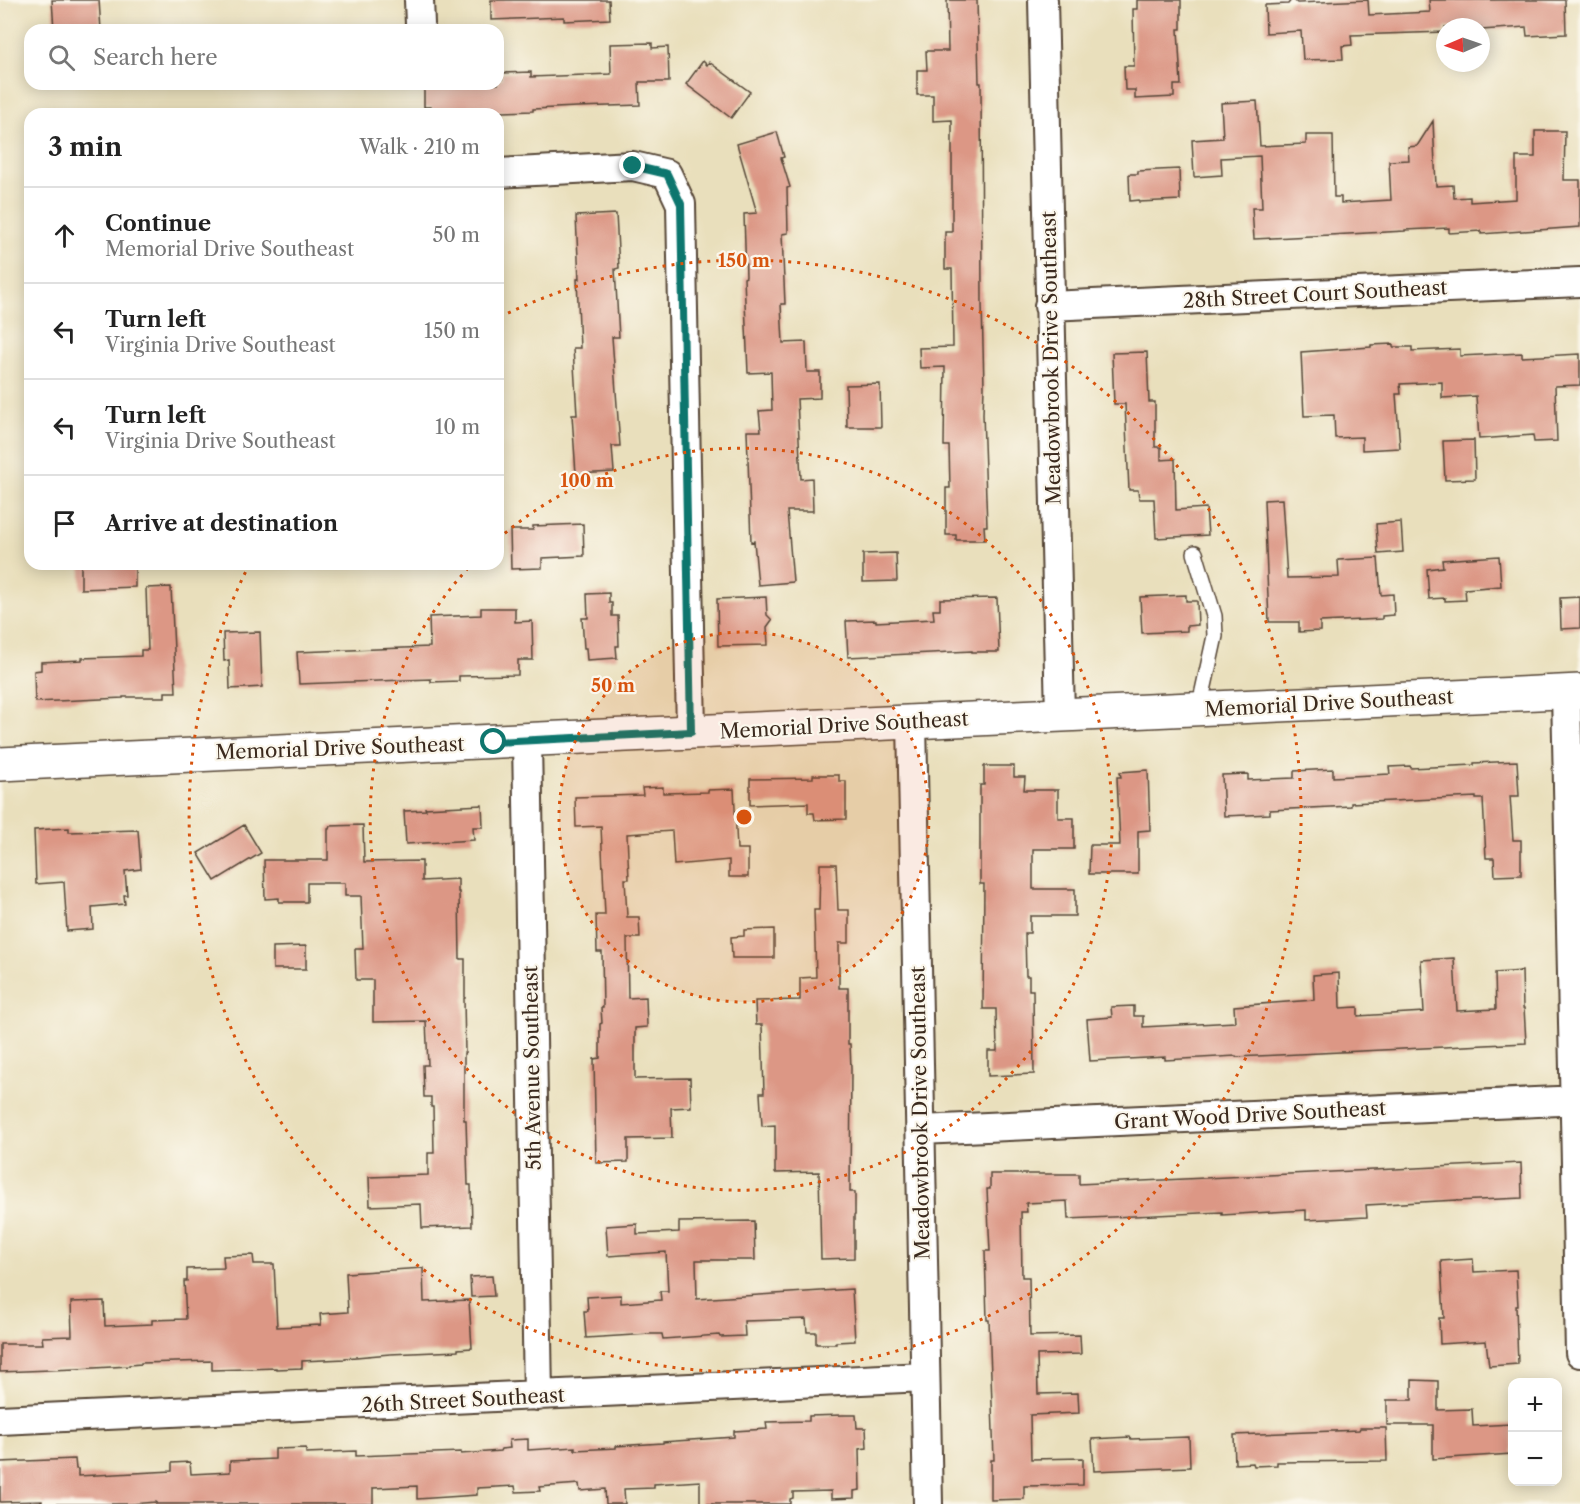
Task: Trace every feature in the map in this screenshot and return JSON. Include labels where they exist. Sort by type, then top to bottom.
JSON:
[{"type":"street","name":"Meadowbrook Drive Southeast","points":[[1043,0],[1059,715]]},
{"type":"street","points":[[504,173],[633,166],[667,174],[681,204],[691,732]]},
{"type":"street","name":"28th Street Court Southeast","points":[[1049,306],[1580,282]]},
{"type":"street","points":[[1573,692],[1580,1353]]},
{"type":"street","name":"Memorial Drive Southeast","points":[[0,764],[1573,692]]},
{"type":"street","name":"Meadowbrook Drive Southeast","points":[[912,722],[928,1504]]},
{"type":"street","name":"5th Avenue Southeast","points":[[527,740],[538,1396]]},
{"type":"street","name":"Grant Wood Drive Southeast","points":[[921,1130],[1577,1100]]},
{"type":"street","name":"26th Street Southeast","points":[[0,1420],[925,1377]]},
{"type":"lane","points":[[1195,553],[1214,616],[1215,636],[1199,709]]},
{"type":"building","points":[[52,0],[99,0],[101,24],[54,24]]},
{"type":"building","points":[[491,0],[609,0],[610,19],[564,21],[564,17],[491,20]]},
{"type":"building","points":[[947,0],[977,0],[979,83],[981,83],[983,414],[987,526],[984,526],[985,540],[956,540],[956,535],[946,535],[946,488],[950,488],[949,446],[944,446],[945,367],[920,368],[919,348],[953,347],[952,269],[945,269],[945,232],[952,232],[952,120],[933,121],[933,95],[917,95],[917,70],[927,70],[926,51],[948,51]]},
{"type":"building","points":[[1137,0],[1181,0],[1181,29],[1178,29],[1181,85],[1174,85],[1174,97],[1135,99],[1135,90],[1125,90],[1124,66],[1134,66],[1133,9],[1137,9]]},
{"type":"building","points":[[1291,0],[1297,3],[1368,0],[1369,15],[1430,12],[1429,0],[1565,0],[1566,34],[1527,36],[1526,27],[1490,29],[1490,18],[1436,18],[1436,32],[1351,35],[1352,45],[1342,46],[1343,59],[1303,60],[1301,31],[1266,33],[1265,5],[1288,4]]},
{"type":"building","points":[[652,43],[652,48],[668,47],[669,82],[639,82],[640,105],[504,112],[504,108],[424,107],[424,90],[504,90],[504,73],[531,72],[531,77],[611,74],[610,44]]},
{"type":"building","points":[[703,61],[707,65],[709,62],[750,92],[731,118],[686,84]]},
{"type":"building","points":[[1257,101],[1260,146],[1306,144],[1306,135],[1333,135],[1334,197],[1341,197],[1341,203],[1391,200],[1389,161],[1409,160],[1408,147],[1417,146],[1433,121],[1436,186],[1453,185],[1454,198],[1470,197],[1470,202],[1516,199],[1516,157],[1535,157],[1535,131],[1565,131],[1564,180],[1580,180],[1580,227],[1481,234],[1481,231],[1449,233],[1449,228],[1254,239],[1252,208],[1262,208],[1260,156],[1221,158],[1222,175],[1194,177],[1192,140],[1223,138],[1221,103]]},
{"type":"building","points":[[777,132],[784,157],[781,158],[790,187],[787,188],[788,233],[782,234],[785,304],[781,304],[783,343],[806,342],[807,372],[820,372],[820,398],[797,399],[801,479],[812,478],[813,511],[787,511],[793,582],[758,585],[754,541],[751,542],[747,431],[761,431],[759,411],[772,410],[771,372],[748,373],[744,214],[757,213],[737,144]]},
{"type":"building","points":[[1179,169],[1180,200],[1130,201],[1129,174],[1138,174],[1138,171]]},
{"type":"building","points":[[616,214],[619,268],[615,269],[619,337],[612,337],[620,446],[612,446],[614,472],[576,474],[572,415],[577,415],[573,348],[580,348],[576,216]]},
{"type":"building","points":[[1393,344],[1393,347],[1412,347],[1412,351],[1460,349],[1460,356],[1522,353],[1522,357],[1580,354],[1580,385],[1555,386],[1557,441],[1534,442],[1533,435],[1479,439],[1476,396],[1442,398],[1442,382],[1400,384],[1401,394],[1396,394],[1400,448],[1362,450],[1362,437],[1335,438],[1334,415],[1304,416],[1301,352]]},
{"type":"building","points":[[1147,352],[1149,402],[1155,402],[1155,447],[1161,447],[1161,460],[1175,459],[1176,510],[1206,508],[1208,535],[1156,538],[1154,499],[1139,499],[1138,490],[1129,490],[1125,404],[1114,404],[1112,353]]},
{"type":"building","points":[[880,384],[881,427],[847,427],[846,385]]},
{"type":"building","points":[[1474,440],[1475,479],[1445,480],[1443,441]]},
{"type":"building","points":[[1282,499],[1287,578],[1339,577],[1338,560],[1378,558],[1381,595],[1393,594],[1394,615],[1382,616],[1382,619],[1320,622],[1320,631],[1299,632],[1299,622],[1269,622],[1264,500]]},
{"type":"building","points":[[1401,522],[1403,552],[1378,554],[1376,524]]},
{"type":"building","points":[[583,524],[584,556],[542,558],[542,568],[511,569],[510,530],[533,530],[533,526]]},
{"type":"building","points":[[896,553],[897,581],[863,582],[863,554]]},
{"type":"building","points":[[1499,556],[1501,586],[1465,589],[1466,600],[1429,599],[1427,569],[1443,567],[1442,560]]},
{"type":"building","points":[[81,570],[135,570],[135,587],[81,589]]},
{"type":"building","points":[[171,587],[176,692],[165,692],[165,697],[35,702],[34,671],[41,670],[41,662],[141,656],[141,650],[148,650],[146,588]]},
{"type":"building","points":[[609,593],[612,616],[618,616],[617,658],[587,660],[582,618],[588,618],[587,594]]},
{"type":"building","points":[[1186,595],[1186,601],[1197,601],[1198,625],[1187,626],[1187,631],[1142,633],[1140,597]]},
{"type":"building","points":[[766,597],[767,615],[772,620],[767,627],[768,645],[718,646],[717,599]]},
{"type":"building","points":[[1580,597],[1580,628],[1561,629],[1560,598]]},
{"type":"building","points":[[997,598],[999,652],[972,651],[848,657],[846,621],[934,619],[933,610],[940,610],[940,599]]},
{"type":"building","points":[[481,608],[515,608],[515,622],[532,621],[533,660],[518,660],[518,675],[459,676],[459,681],[431,682],[431,679],[299,684],[297,652],[430,647],[429,617],[481,615]]},
{"type":"building","points":[[260,632],[262,687],[230,689],[229,660],[224,661],[223,633]]},
{"type":"building","points":[[1517,761],[1519,796],[1510,796],[1513,840],[1521,840],[1521,875],[1495,876],[1494,858],[1486,858],[1483,799],[1476,799],[1476,797],[1351,803],[1351,806],[1270,810],[1270,814],[1224,816],[1222,775],[1248,774],[1248,780],[1294,778],[1294,771],[1333,769],[1333,777],[1390,774],[1389,767],[1410,766],[1411,768]]},
{"type":"building","points":[[984,766],[1014,766],[1014,777],[1025,777],[1024,790],[1058,790],[1058,818],[1074,818],[1074,849],[1033,849],[1033,889],[1075,889],[1075,916],[1030,916],[1030,933],[1025,933],[1026,976],[1029,976],[1029,990],[1033,990],[1034,1074],[988,1076],[988,1051],[997,1051],[996,1009],[983,1009],[984,884],[980,884],[980,785],[984,785]]},
{"type":"building","points":[[1148,770],[1150,830],[1138,831],[1138,874],[1089,874],[1090,845],[1120,845],[1117,777],[1121,777],[1120,772]]},
{"type":"building","points":[[813,775],[839,775],[839,781],[846,781],[846,819],[815,820],[814,813],[808,813],[808,803],[750,805],[750,779],[813,778]]},
{"type":"building","points":[[663,787],[663,793],[734,789],[737,849],[748,849],[748,877],[729,877],[729,860],[674,865],[672,831],[627,834],[629,879],[625,879],[627,917],[639,917],[640,938],[627,938],[628,998],[646,997],[647,1027],[635,1028],[635,1079],[690,1078],[691,1107],[671,1108],[672,1138],[628,1139],[628,1162],[596,1163],[594,1059],[600,1058],[600,1024],[602,1023],[601,1008],[603,1008],[602,952],[597,952],[596,915],[605,915],[601,826],[576,827],[575,797],[643,795],[642,788]]},
{"type":"building","points":[[482,805],[483,827],[473,827],[474,840],[406,844],[404,811]]},
{"type":"building","points":[[244,825],[261,853],[215,881],[198,853]]},
{"type":"building","points":[[363,825],[364,862],[422,861],[422,881],[458,879],[460,959],[465,959],[464,1120],[466,1120],[468,1185],[471,1185],[472,1226],[422,1228],[421,1204],[370,1206],[369,1177],[428,1175],[428,1153],[434,1153],[433,1107],[431,1107],[431,1097],[424,1097],[423,1065],[428,1065],[426,1021],[373,1022],[373,980],[356,980],[355,949],[363,949],[361,896],[345,896],[345,883],[307,883],[307,902],[279,902],[279,898],[265,899],[264,860],[328,860],[328,829],[330,826]]},
{"type":"building","points":[[69,828],[69,832],[138,830],[141,869],[125,871],[127,895],[124,895],[125,904],[92,907],[93,929],[67,931],[64,882],[36,884],[34,830]]},
{"type":"building","points":[[820,864],[836,864],[838,910],[849,910],[849,943],[839,943],[839,988],[848,988],[848,1044],[850,1044],[851,1069],[850,1192],[855,1192],[854,1258],[821,1259],[819,1172],[775,1173],[775,1125],[762,1126],[760,1093],[764,1093],[762,1025],[756,1025],[755,1001],[800,1000],[800,978],[816,977],[814,910],[819,910]]},
{"type":"building","points":[[774,929],[774,958],[732,958],[731,937],[744,936],[744,930]]},
{"type":"building","points":[[306,946],[306,969],[273,969],[273,947]]},
{"type":"building","points":[[1454,958],[1457,1011],[1496,1009],[1495,973],[1522,971],[1526,1043],[1165,1060],[1165,1057],[1090,1061],[1087,1019],[1112,1017],[1111,1007],[1134,1006],[1134,1016],[1143,1016],[1143,1027],[1235,1022],[1234,1006],[1314,1000],[1313,975],[1339,973],[1340,1008],[1358,1007],[1358,1016],[1424,1012],[1421,960]]},
{"type":"building","points":[[1521,1163],[1522,1198],[1366,1205],[1367,1217],[1306,1220],[1306,1210],[1222,1215],[1222,1212],[1068,1219],[1067,1201],[1026,1203],[1027,1212],[1021,1212],[1022,1277],[1029,1277],[1030,1336],[1080,1335],[1081,1354],[1037,1355],[1038,1394],[1078,1393],[1079,1413],[1030,1415],[1031,1459],[1083,1458],[1083,1485],[1024,1486],[1024,1499],[991,1500],[991,1460],[994,1460],[985,1251],[990,1251],[987,1189],[990,1189],[990,1174],[1079,1174],[1079,1184]]},
{"type":"building","points":[[754,1221],[755,1260],[696,1260],[697,1299],[852,1289],[855,1341],[816,1344],[816,1332],[807,1332],[806,1319],[744,1321],[745,1336],[720,1337],[719,1335],[663,1339],[662,1334],[650,1334],[586,1338],[584,1311],[588,1311],[587,1297],[621,1295],[621,1303],[661,1300],[660,1291],[668,1291],[666,1252],[608,1256],[606,1226],[637,1224],[637,1234],[679,1232],[679,1222]]},
{"type":"building","points":[[253,1255],[254,1264],[274,1264],[277,1327],[321,1325],[320,1314],[348,1312],[346,1273],[423,1268],[424,1302],[469,1300],[472,1348],[458,1349],[458,1351],[302,1361],[302,1368],[212,1370],[212,1361],[0,1372],[0,1344],[43,1344],[42,1337],[72,1336],[71,1302],[104,1301],[105,1326],[152,1324],[152,1320],[186,1319],[184,1281],[187,1281],[187,1269],[224,1268],[223,1256]]},
{"type":"building","points":[[1473,1259],[1474,1272],[1516,1270],[1518,1364],[1489,1366],[1486,1341],[1440,1344],[1439,1318],[1444,1318],[1441,1261]]},
{"type":"building","points":[[492,1276],[494,1296],[471,1297],[470,1277]]},
{"type":"building","points":[[1412,1380],[1438,1381],[1438,1410],[1472,1409],[1473,1426],[1508,1424],[1508,1454],[1433,1459],[1433,1425],[1387,1425],[1387,1400],[1412,1400]]},
{"type":"building","points":[[856,1415],[857,1428],[866,1428],[867,1448],[859,1449],[860,1490],[854,1491],[854,1498],[831,1499],[831,1491],[793,1492],[790,1504],[700,1504],[700,1481],[654,1484],[654,1488],[624,1489],[625,1504],[606,1504],[605,1489],[580,1491],[579,1484],[539,1487],[540,1491],[516,1492],[515,1486],[477,1488],[477,1495],[417,1499],[417,1486],[373,1488],[373,1504],[0,1502],[0,1462],[75,1459],[78,1476],[172,1471],[172,1463],[190,1462],[191,1474],[230,1472],[230,1461],[275,1459],[275,1449],[306,1448],[306,1453],[356,1451],[356,1456],[461,1452],[461,1454],[500,1451],[510,1448],[509,1440],[528,1439],[528,1450],[575,1447],[575,1450],[616,1448],[616,1446],[734,1437],[734,1431],[767,1429],[766,1422],[809,1421],[809,1416]]},
{"type":"building","points":[[1360,1428],[1386,1428],[1387,1461],[1277,1462],[1277,1465],[1254,1466],[1253,1463],[1235,1464],[1234,1435],[1359,1430]]},
{"type":"building","points":[[1130,1437],[1131,1439],[1189,1437],[1190,1467],[1094,1471],[1092,1439]]},
{"type":"route","points":[[494,742],[691,732],[681,204],[667,174],[633,166]]}]
